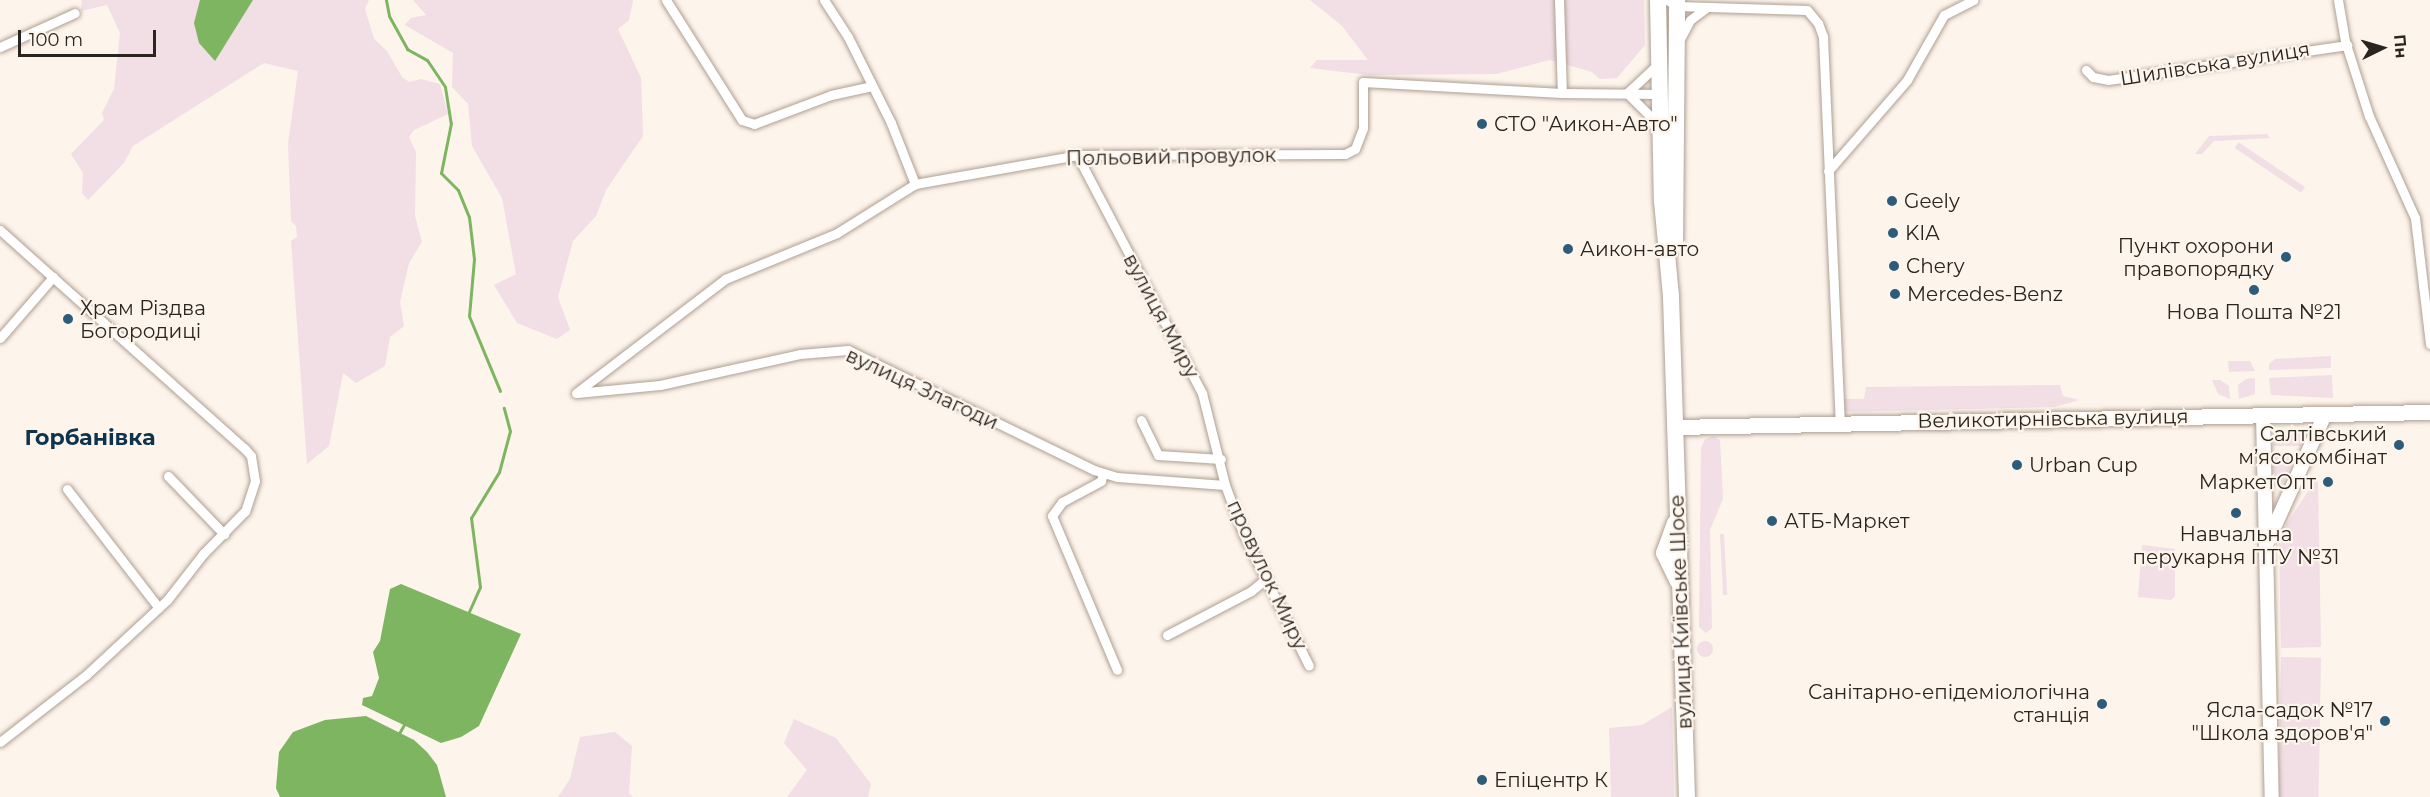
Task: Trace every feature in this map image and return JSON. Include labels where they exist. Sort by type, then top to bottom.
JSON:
[{"type":"highway","points":[[1659,0],[1661,140],[1671,297]]},
{"type":"highway","points":[[1671,297],[1678,68],[1674,2]]},
{"type":"highway","name":"вулиця Київське Шосе","points":[[1671,297],[1678,504],[1664,553],[1676,576],[1681,598],[1687,797]]},
{"type":"main road","name":"Великотирнівська вулиця","points":[[1675,427],[2430,412]]},
{"type":"main road","points":[[2266,545],[2325,414]]},
{"type":"main road","points":[[2264,415],[2272,797]]},
{"type":"street","points":[[666,0],[742,120],[754,124],[831,95],[872,86]]},
{"type":"street","points":[[824,0],[872,86],[915,184]]},
{"type":"street","points":[[1559,0],[1562,93]]},
{"type":"street","points":[[1699,0],[1709,6]]},
{"type":"street","points":[[1828,171],[1907,80],[1944,15],[1973,0]]},
{"type":"street","points":[[2338,0],[2347,45],[2369,116],[2415,218],[2430,344]]},
{"type":"street","points":[[1659,25],[1674,2],[1709,6],[1738,3],[1807,10],[1818,23],[1823,37],[1840,424]]},
{"type":"street","points":[[1678,42],[1690,21],[1709,6]]},
{"type":"street","points":[[0,47],[75,13]]},
{"type":"street","name":"Шилівська вулиця","points":[[2086,70],[2093,77],[2108,80],[2347,45]]},
{"type":"street","points":[[1659,58],[1650,76],[1627,93],[1649,115],[1661,140]]},
{"type":"street","points":[[1677,134],[1660,94],[1670,84],[1678,68]]},
{"type":"street","name":"Польовий провулок","points":[[915,184],[1077,156],[1345,154],[1355,149],[1363,128],[1363,82],[1562,93],[1660,94]]},
{"type":"street","name":"вулиця Миру","points":[[1077,156],[1202,393],[1221,459],[1225,485]]},
{"type":"street","name":"вулиця Злагоди","points":[[915,184],[907,192],[837,233],[725,279],[576,393],[660,385],[800,354],[848,350],[1103,473],[1225,485]]},
{"type":"street","points":[[0,230],[245,449],[254,469],[250,500],[224,534],[159,608],[86,675],[0,742]]},
{"type":"street","points":[[0,338],[53,277]]},
{"type":"street","points":[[1141,420],[1158,455],[1221,459]]},
{"type":"street","points":[[1103,473],[1101,481],[1062,502],[1052,516],[1117,670]]},
{"type":"street","points":[[168,477],[224,534]]},
{"type":"street","name":"провулок Миру","points":[[1225,485],[1266,579],[1309,666]]},
{"type":"street","points":[[67,489],[159,608]]},
{"type":"street","points":[[1167,635],[1251,591],[1266,579]]},
{"type":"shaded area","points":[[82,0],[369,0],[365,9],[374,39],[387,51],[402,77],[409,82],[421,79],[440,84],[448,114],[414,130],[409,137],[416,152],[415,216],[422,242],[409,263],[400,302],[404,326],[390,337],[385,366],[356,383],[343,373],[329,446],[307,464],[291,241],[297,237],[296,226],[291,221],[288,144],[298,71],[264,63],[133,146],[124,163],[88,200],[82,193],[83,173],[71,154],[104,120],[102,113],[114,89],[120,33],[107,5],[81,11]]},
{"type":"shaded area","points":[[200,0],[253,0],[215,61],[199,43],[194,23]]},
{"type":"shaded area","points":[[413,0],[633,0],[629,20],[618,29],[641,78],[643,136],[606,190],[596,216],[573,241],[558,297],[570,330],[557,339],[517,323],[494,285],[516,274],[502,198],[472,146],[468,104],[452,87],[453,53],[405,25],[411,18],[426,15]]},
{"type":"shaded area","points":[[1310,0],[1644,0],[1645,45],[1617,78],[1600,79],[1592,72],[1550,60],[1496,74],[1368,75],[1310,68],[1317,60],[1368,60],[1342,26]]},
{"type":"shaded area","points":[[2267,134],[2270,138],[2214,141],[2202,154],[2195,154],[2209,136]]},
{"type":"shaded area","points":[[2239,142],[2305,187],[2301,193],[2235,148]]},
{"type":"shaded area","points":[[2331,356],[2331,368],[2269,370],[2269,364],[2275,359]]},
{"type":"shaded area","points":[[2228,361],[2250,361],[2255,371],[2229,372]]},
{"type":"shaded area","points":[[2332,375],[2333,398],[2271,395],[2269,378]]},
{"type":"shaded area","points":[[2255,378],[2255,394],[2239,399],[2238,385],[2246,379]]},
{"type":"shaded area","points":[[2212,380],[2220,380],[2229,386],[2230,399],[2218,394]]},
{"type":"shaded area","points":[[2060,385],[2063,396],[2079,400],[2055,407],[1844,412],[1844,399],[1864,399],[1866,387]]},
{"type":"shaded area","points":[[2307,430],[2301,446],[2273,446],[2272,431]]},
{"type":"shaded area","points":[[1714,436],[1720,440],[1723,499],[1710,530],[1712,628],[1706,633],[1699,627],[1701,448],[1705,439]]},
{"type":"shaded area","points":[[2273,453],[2296,453],[2281,487],[2274,486]]},
{"type":"shaded area","points":[[2318,476],[2321,647],[2281,648],[2279,536]]},
{"type":"shaded area","points":[[1720,534],[1724,534],[1727,595],[1723,595]]},
{"type":"shaded area","points":[[2142,545],[2175,549],[2175,596],[2171,600],[2138,597]]},
{"type":"shaded area","points":[[401,584],[521,634],[479,726],[461,737],[441,743],[362,705],[363,698],[372,696],[379,678],[373,652],[380,641],[390,589]]},
{"type":"shaded area","points":[[1702,641],[1708,641],[1713,649],[1711,655],[1702,657],[1697,652],[1697,646]]},
{"type":"shaded area","points":[[2281,657],[2321,658],[2319,797],[2279,797]]},
{"type":"shaded area","points":[[1672,707],[1674,797],[1611,797],[1609,728],[1642,725]]},
{"type":"shaded area","points":[[366,716],[414,740],[427,752],[437,765],[446,797],[280,797],[276,788],[279,752],[293,732],[325,720]]},
{"type":"shaded area","points":[[794,719],[836,738],[871,784],[868,797],[787,797],[807,770],[784,743]]},
{"type":"shaded area","points":[[615,732],[632,746],[629,793],[633,797],[558,797],[570,779],[580,737]]},
{"type":"waterway","points":[[386,0],[389,16],[407,49],[427,60],[445,87],[451,123],[441,173],[458,190],[469,217],[474,259],[469,316],[500,391]]},
{"type":"waterway","points":[[467,616],[480,587],[471,518],[499,472],[510,431],[504,408]]},
{"type":"waterway","points":[[398,735],[405,723]]},
{"type":"place","name":"СТО \"Аикон-Авто\"","points":[[1482,124]]},
{"type":"place","name":"Geely","points":[[1892,201]]},
{"type":"place","name":"KIA","points":[[1893,233]]},
{"type":"place","name":"Аикон-авто","points":[[1568,249]]},
{"type":"place","name":"Пункт охорони правопорядку","points":[[2286,257]]},
{"type":"place","name":"Chery","points":[[1894,266]]},
{"type":"place","name":"Нова Пошта №21","points":[[2254,290]]},
{"type":"place","name":"Mercedes-Benz","points":[[1895,294]]},
{"type":"place","name":"Храм Різдва Богородиці","points":[[68,319]]},
{"type":"place","name":"Салтівський мʼясокомбінат","points":[[2399,445]]},
{"type":"place","name":"Urban Cup","points":[[2017,465]]},
{"type":"place","name":"МаркетОпт","points":[[2328,482]]},
{"type":"place","name":"Навчальна перукарня ПТУ №31","points":[[2236,513]]},
{"type":"place","name":"АТБ-Маркет","points":[[1772,521]]},
{"type":"place","name":"Санітарно-епідеміологічна станція","points":[[2102,704]]},
{"type":"place","name":"Ясла-садок №17 \"Школа здоров'я\"","points":[[2385,721]]},
{"type":"place","name":"Епіцентр К","points":[[1482,780]]},
{"type":"district","name":"Горбанівка","points":[[90,438]]}]
